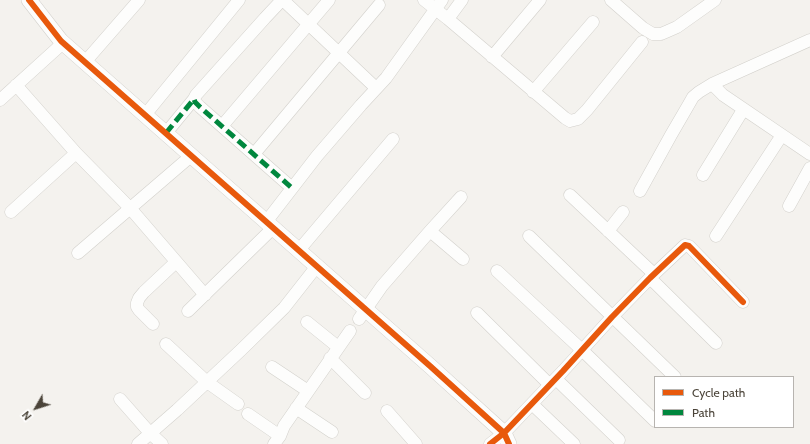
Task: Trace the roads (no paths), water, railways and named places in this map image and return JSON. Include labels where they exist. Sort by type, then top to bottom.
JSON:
[{"type":"street","points":[[29,0],[63,43],[317,266],[362,314],[507,438]]},
{"type":"street","points":[[85,62],[139,0]]},
{"type":"street","points":[[144,115],[239,0]]},
{"type":"street","points":[[166,134],[196,95],[281,0],[285,2],[376,88]]},
{"type":"street","points":[[222,126],[329,0]]},
{"type":"street","points":[[424,0],[439,4],[448,19],[564,118],[570,121],[578,119],[587,110],[642,42]]},
{"type":"street","points":[[448,19],[462,0]]},
{"type":"street","points":[[492,57],[540,0]]},
{"type":"street","points":[[611,0],[643,28],[653,34],[677,27],[715,0]]},
{"type":"street","points":[[188,311],[205,295],[270,225],[292,188],[317,156],[386,78],[439,4]]},
{"type":"street","points":[[254,154],[379,5]]},
{"type":"street","points":[[533,92],[593,22]]},
{"type":"street","points":[[640,191],[689,104],[699,92],[712,84],[810,40]]},
{"type":"street","points":[[0,100],[63,43]]},
{"type":"street","points":[[712,84],[723,95],[743,110],[810,154]]},
{"type":"street","points":[[16,85],[76,153],[130,208],[205,295]]},
{"type":"street","points":[[194,99],[200,107],[292,188]]},
{"type":"street","points":[[703,175],[743,110]]},
{"type":"street","points":[[716,236],[782,135]]},
{"type":"street","points":[[299,250],[392,138]]},
{"type":"street","points":[[11,212],[76,153]]},
{"type":"street","points":[[78,254],[191,156]]},
{"type":"street","points":[[789,206],[810,168]]},
{"type":"street","points":[[570,195],[608,231],[716,343]]},
{"type":"street","points":[[362,314],[382,286],[461,197]]},
{"type":"street","points":[[608,231],[623,212]]},
{"type":"street","points":[[430,231],[463,259]]},
{"type":"street","points":[[529,236],[675,376]]},
{"type":"street","points":[[490,444],[507,438],[532,404],[612,317],[652,276],[685,246],[689,246],[743,302]]},
{"type":"street","points":[[153,324],[139,310],[137,303],[144,292],[176,262]]},
{"type":"street","points":[[138,444],[177,410],[284,308],[317,266]]},
{"type":"street","points":[[497,271],[582,350],[654,420]]},
{"type":"street","points":[[477,313],[619,440]]},
{"type":"street","points":[[307,322],[338,347]]},
{"type":"street","points":[[248,414],[277,440],[296,408],[350,331]]},
{"type":"street","points":[[166,344],[207,382],[238,404]]},
{"type":"street","points":[[330,358],[365,393]]},
{"type":"street","points":[[272,367],[308,391]]},
{"type":"street","points":[[120,399],[150,433],[162,444]]},
{"type":"street","points":[[532,404],[574,444]]},
{"type":"street","points":[[296,408],[332,432]]},
{"type":"street","points":[[387,412],[416,444]]}]
